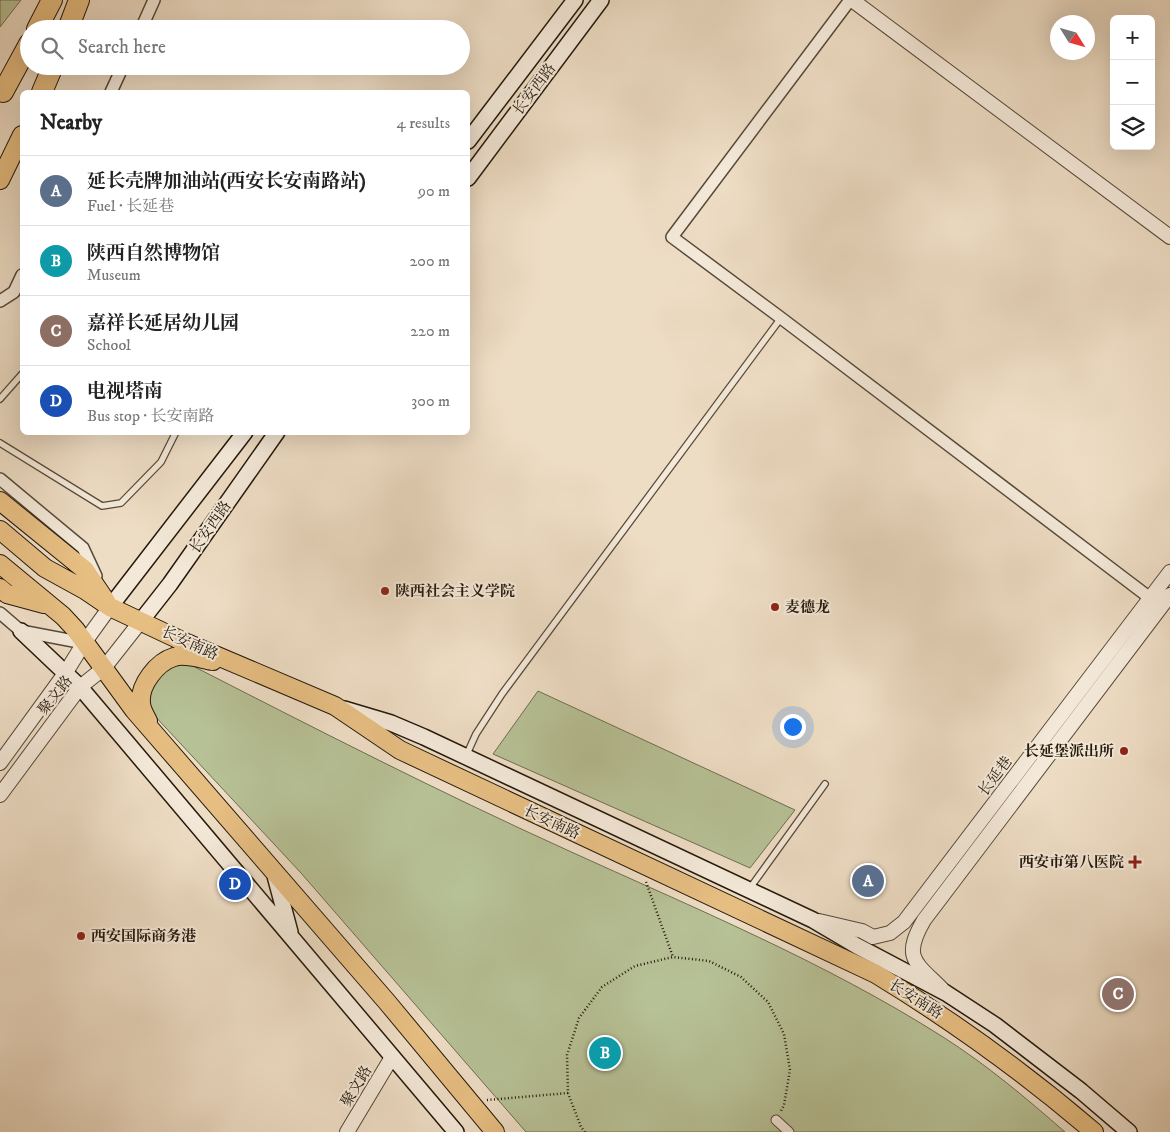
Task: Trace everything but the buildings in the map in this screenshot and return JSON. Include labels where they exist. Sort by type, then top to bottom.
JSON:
[{"type":"highway","points":[[42,20],[52,0]]},
{"type":"highway","points":[[72,20],[80,0]]},
{"type":"highway","points":[[1,95],[20,60]]},
{"type":"highway","points":[[43,90],[49,75]]},
{"type":"main road","name":"长安西路","points":[[470,138],[576,0]]},
{"type":"main road","name":"长安西路","points":[[470,175],[601,0]]},
{"type":"main road","points":[[0,180],[20,139]]},
{"type":"main road","name":"长安西路","points":[[110,607],[241,435]]},
{"type":"main road","name":"长安西路","points":[[141,621],[170,584],[275,435]]},
{"type":"main road","points":[[0,501],[85,570],[110,607]]},
{"type":"main road","name":"长安南路","points":[[0,530],[46,568],[85,590],[110,607],[334,706],[400,750],[876,974],[930,1007],[997,1054],[1047,1092],[1094,1132]]},
{"type":"main road","points":[[0,564],[63,616],[134,710],[388,1002],[495,1132]]},
{"type":"main road","points":[[0,588],[7,594],[51,606]]},
{"type":"main road","points":[[21,631],[80,687],[456,1132]]},
{"type":"main road","points":[[159,739],[140,702],[144,687],[161,664],[168,659],[180,656],[240,666]]},
{"type":"main road","points":[[334,706],[391,723],[466,756],[813,920],[857,946],[946,993],[995,1025],[1081,1091],[1128,1132]]},
{"type":"main road","points":[[274,871],[292,938]]},
{"type":"street","points":[[144,20],[154,0]]},
{"type":"street","points":[[1150,598],[672,237],[851,0],[1170,237]]},
{"type":"street","points":[[112,90],[119,75]]},
{"type":"street","points":[[0,301],[14,292],[20,279]]},
{"type":"street","points":[[0,479],[83,548],[110,607]]},
{"type":"street","name":"长延巷","points":[[813,920],[862,931],[873,937],[890,934],[904,922],[1170,572]]},
{"type":"street","name":"长延巷","points":[[946,993],[912,956],[917,932],[924,920],[1170,595]]},
{"type":"street","name":"聚文路","points":[[0,763],[110,607]]},
{"type":"street","points":[[0,613],[21,631],[84,643]]},
{"type":"street","name":"聚文路","points":[[0,795],[80,687],[104,668],[141,621]]},
{"type":"street","name":"聚文路","points":[[347,1132],[392,1057]]},
{"type":"street","points":[[776,1120],[789,1132]]},
{"type":"lane","points":[[466,756],[476,734],[502,694],[781,318]]},
{"type":"lane","points":[[0,398],[20,376]]},
{"type":"lane","points":[[0,443],[102,506],[121,503],[161,462],[174,435]]},
{"type":"lane","points":[[749,890],[825,784]]},
{"type":"path","points":[[638,863],[672,957]]},
{"type":"path","points":[[586,1132],[582,1127],[568,1093],[567,1055],[578,1018],[602,987],[635,966],[672,957],[709,961],[741,977],[768,1002],[784,1034],[790,1070],[784,1105],[776,1120]]},
{"type":"path","points":[[469,1101],[568,1093]]},
{"type":"green space","points":[[0,0],[21,0],[0,27]]},
{"type":"green space","points":[[172,663],[189,664],[330,736],[472,805],[758,937],[852,984],[943,1037],[975,1059],[1006,1082],[1065,1132],[526,1132],[301,873],[152,713],[146,700],[149,686]]},
{"type":"green space","points":[[538,691],[795,810],[750,868],[493,754]]},
{"type":"place","name":"陕西社会主义学院","points":[[385,591]]},
{"type":"place","name":"麦德龙","points":[[775,607]]},
{"type":"place","name":"长延堡派出所","points":[[1124,751]]},
{"type":"place","name":"西安市第八医院","points":[[1135,862]]},
{"type":"place","name":"延长壳牌加油站(西安长安南路站)","points":[[868,881]]},
{"type":"place","name":"电视塔南","points":[[235,884]]},
{"type":"place","name":"西安国际商务港","points":[[81,936]]},
{"type":"place","name":"嘉祥长延居幼儿园","points":[[1118,994]]},
{"type":"place","name":"陕西自然博物馆","points":[[605,1053]]}]
